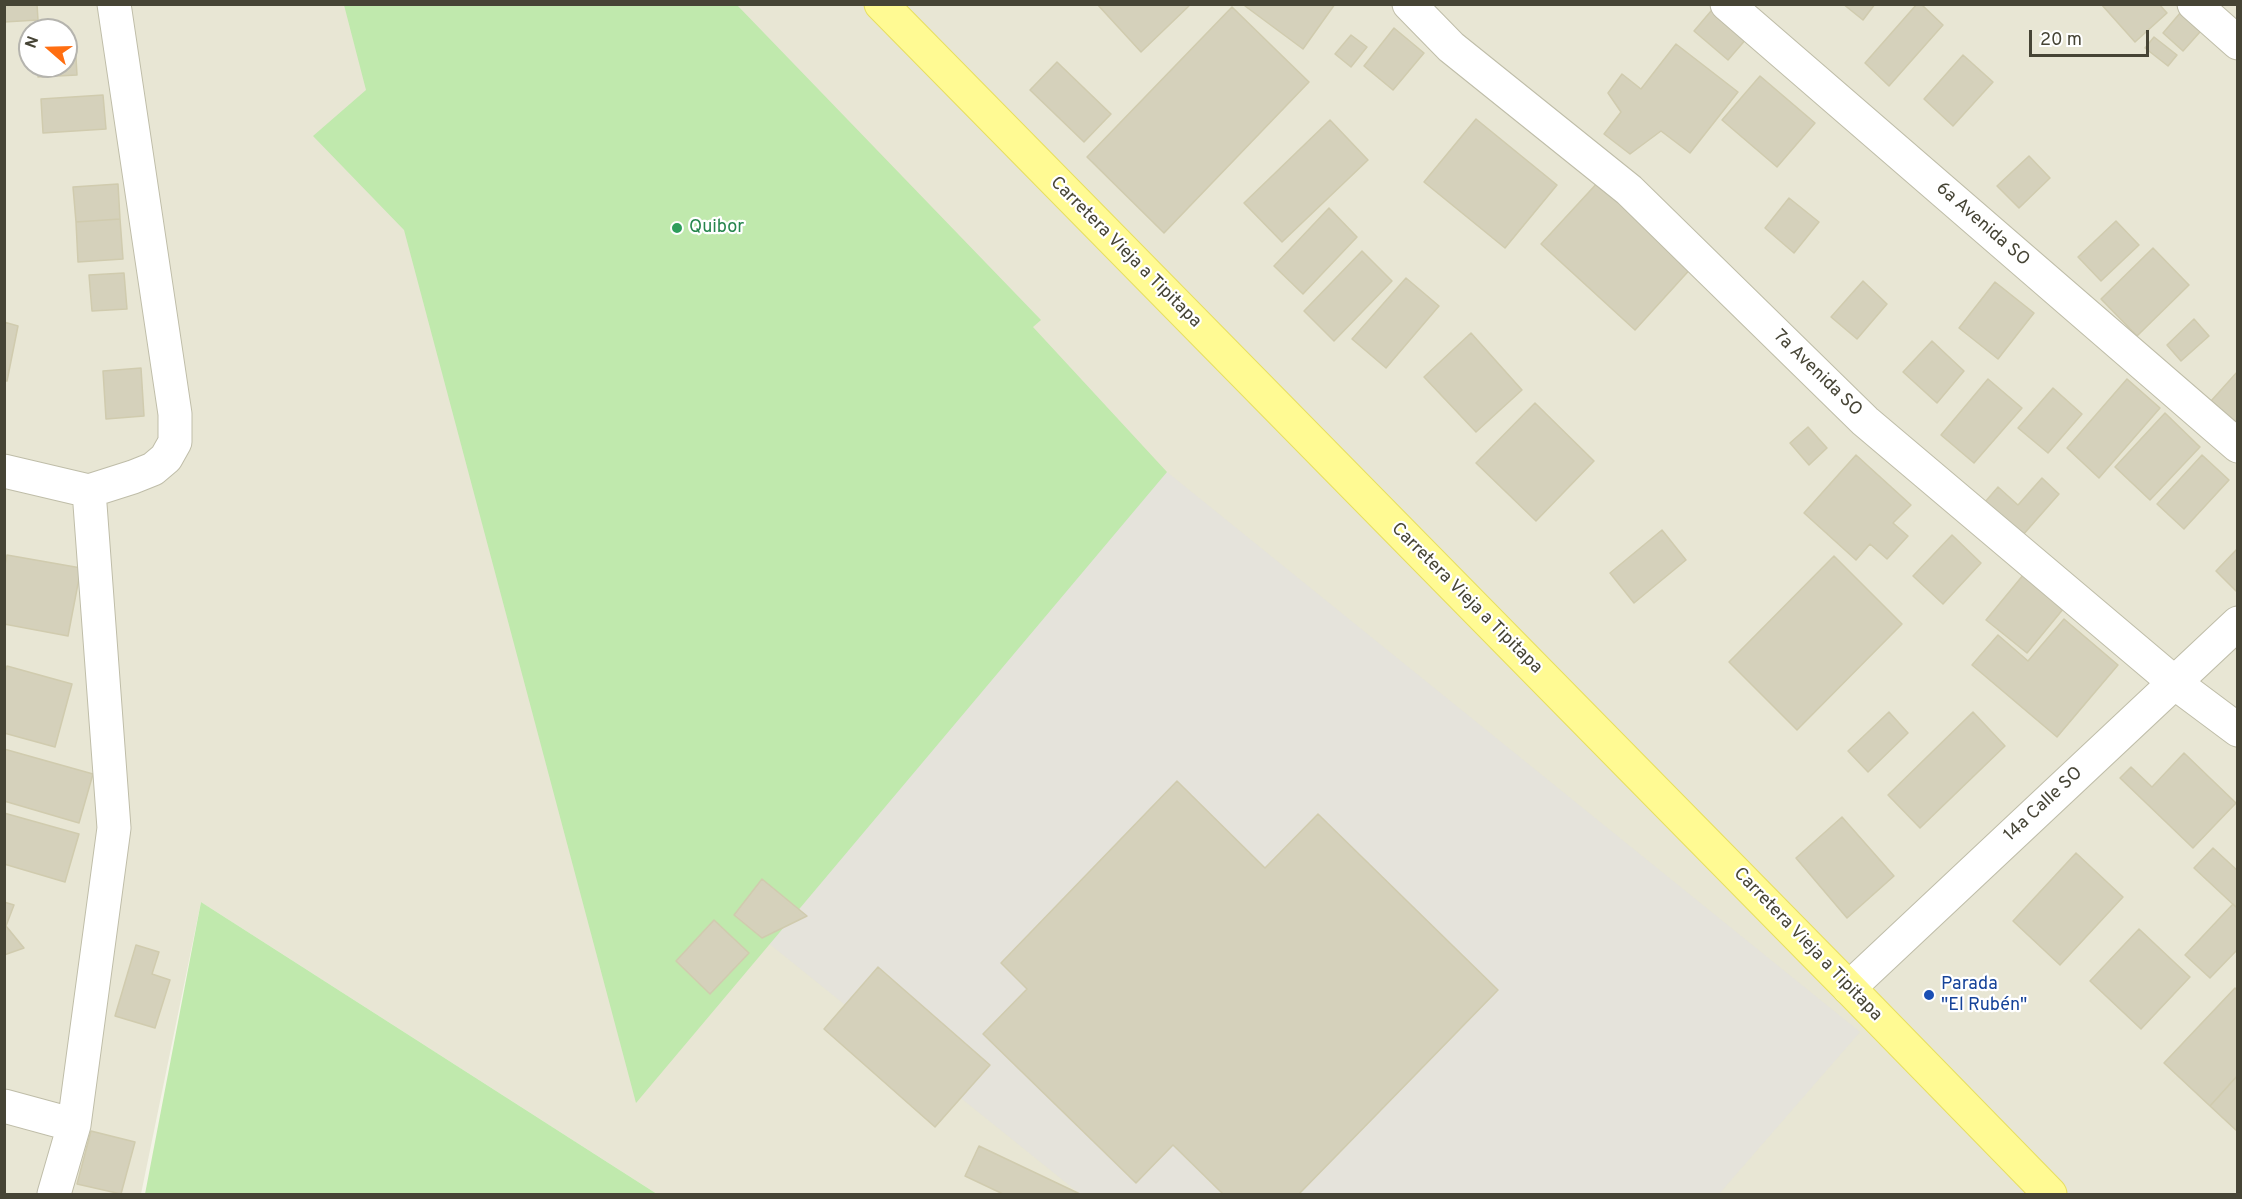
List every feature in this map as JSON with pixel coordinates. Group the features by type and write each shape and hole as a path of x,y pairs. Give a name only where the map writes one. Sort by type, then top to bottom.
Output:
{"main road":[{"name":"Carretera Vieja a Tipitapa","path":"881,4 2050,1194"}],"street":[{"path":"4,471 89,491 153,469 166,458 175,442 173,403 114,4"},
{"name":"7a Avenida SO","path":"1408,4 1451,47 1629,190 1866,421 2175,683 2238,730"},
{"name":"6a Avenida SO","path":"1727,4 2238,446"},
{"path":"2194,4 2238,43"},
{"path":"54,1194 74,1125 114,828 89,491"},
{"name":"14a Calle SO","path":"1849,988 2238,623"},
{"path":"4,1106 74,1125"}],"shaded area":[{"path":"5,5 2237,5 2237,1194 657,1194 201,902 141,1194 5,1194"},
{"path":"1167,472 1860,1032 1719,1194 1080,1194 762,938"}],"green space":[{"name":"Quibor","path":"344,5 737,5 1041,320 1033,327 1167,472 636,1103 404,230 313,136 366,90"},
{"path":"201,902 657,1194 145,1194"}],"building":[{"path":"4,4 37,4 38,18 18,18 18,21 4,22"},
{"path":"1097,4 1191,4 1141,52"},
{"path":"1246,4 1335,4 1303,49 1245,6"},
{"path":"1717,4 1754,30 1728,60 1694,31"},
{"path":"1843,4 1875,4 1863,20"},
{"path":"1917,4 1921,4 1943,25 1889,86 1865,63"},
{"path":"2101,4 2159,4 2167,13 2135,42"},
{"path":"2187,5 2208,23 2183,51 2163,33"},
{"path":"1232,7 1309,82 1164,233 1087,157"},
{"path":"1394,28 1424,53 1393,90 1364,66"},
{"path":"1351,35 1367,47 1351,67 1335,54"},
{"path":"2154,37 2177,55 2168,66 2145,48"},
{"path":"1676,44 1738,92 1690,153 1661,131 1630,154 1604,134 1621,112 1608,93 1622,74 1641,89"},
{"path":"1963,55 1993,82 1953,126 1924,99"},
{"path":"1057,62 1111,114 1084,142 1030,90"},
{"path":"1760,76 1815,123 1777,167 1722,120"},
{"path":"103,95 106,129 43,133 41,99"},
{"path":"1476,119 1557,185 1505,248 1424,182"},
{"path":"1330,120 1368,160 1282,242 1244,203"},
{"path":"2029,156 2050,178 2019,208 1997,186"},
{"path":"1600,180 1694,265 1635,330 1541,244"},
{"path":"118,184 120,219 76,222 73,187"},
{"path":"1789,198 1819,222 1794,253 1765,228"},
{"path":"1329,208 1357,237 1303,294 1274,266"},
{"path":"120,219 123,259 78,262 76,222"},
{"path":"2116,221 2139,245 2101,281 2078,257"},
{"path":"2153,248 2189,285 2137,336 2101,299"},
{"path":"1362,251 1392,281 1334,341 1304,311"},
{"path":"124,273 127,309 92,311 89,275"},
{"path":"1406,278 1439,306 1386,368 1352,339"},
{"path":"1863,281 1887,304 1857,339 1831,317"},
{"path":"1995,282 2034,313 1998,359 1959,328"},
{"path":"2194,319 2209,336 2181,361 2167,345"},
{"path":"4,322 18,326 7,381 4,381"},
{"path":"1471,333 1522,390 1476,432 1424,377"},
{"path":"1932,341 1964,371 1937,403 1903,372"},
{"path":"141,368 144,416 106,419 103,371"},
{"path":"2238,371 2238,425 2211,401"},
{"path":"1988,379 2022,408 1974,463 1941,435"},
{"path":"2127,379 2160,408 2099,478 2067,448"},
{"path":"2053,388 2082,414 2048,453 2018,428"},
{"path":"1535,403 1594,461 1536,521 1476,463"},
{"path":"2165,413 2200,447 2150,500 2115,467"},
{"path":"1808,427 1827,448 1809,465 1790,443"},
{"path":"1856,455 1911,505 1893,523 1908,536 1887,559 1870,544 1856,560 1804,513"},
{"path":"2202,455 2229,480 2184,529 2157,504"},
{"path":"2042,478 2059,494 2022,536 1985,502 1998,487 2018,505"},
{"path":"1662,530 1686,560 1634,603 1610,573"},
{"path":"1952,535 1981,563 1943,604 1913,576"},
{"path":"2238,548 2238,589 2236,591 2216,571"},
{"path":"7,555 81,568 68,636 4,624 4,570"},
{"path":"1834,556 1902,624 1797,730 1729,662"},
{"path":"2024,574 2064,608 2027,653 1986,620"},
{"path":"2064,619 2118,665 2057,737 1972,665 1998,635 2028,661"},
{"path":"7,666 72,684 55,747 4,733 4,675"},
{"path":"1889,712 1908,733 1868,772 1848,751"},
{"path":"1973,712 2005,746 1920,828 1888,795"},
{"path":"4,749 93,774 79,823 4,801"},
{"path":"2184,753 2236,803 2193,848 2120,778 2131,767 2152,787"},
{"path":"1177,781 1265,868 1318,814 1498,990 1299,1194 1223,1194 1173,1145 1136,1183 983,1034 1027,989 1001,963"},
{"path":"4,813 79,834 65,882 4,864"},
{"path":"1842,817 1894,876 1847,918 1796,858"},
{"path":"2213,848 2238,871 2238,909 2194,868"},
{"path":"2076,853 2123,897 2060,965 2013,921"},
{"path":"762,879 807,916 762,938 734,915"},
{"path":"4,902 14,905 6,926 24,948 4,955"},
{"path":"2233,904 2238,909 2238,949 2210,978 2185,955"},
{"path":"714,920 749,953 710,994 676,961"},
{"path":"2139,929 2190,977 2141,1029 2090,981"},
{"path":"136,945 159,952 152,974 170,980 155,1028 115,1016"},
{"path":"878,967 990,1065 935,1127 824,1029"},
{"path":"2235,988 2238,991 2238,1075 2210,1106 2164,1063"},
{"path":"2238,1075 2238,1132 2210,1106"},
{"path":"91,1131 135,1142 121,1194 77,1184"},
{"path":"979,1146 1080,1194 1003,1194 965,1176"}],"place":[{"name":"Quibor","path":"677,228"},
{"name":"Parada \"El Rubén\"","path":"1929,995"}]}
